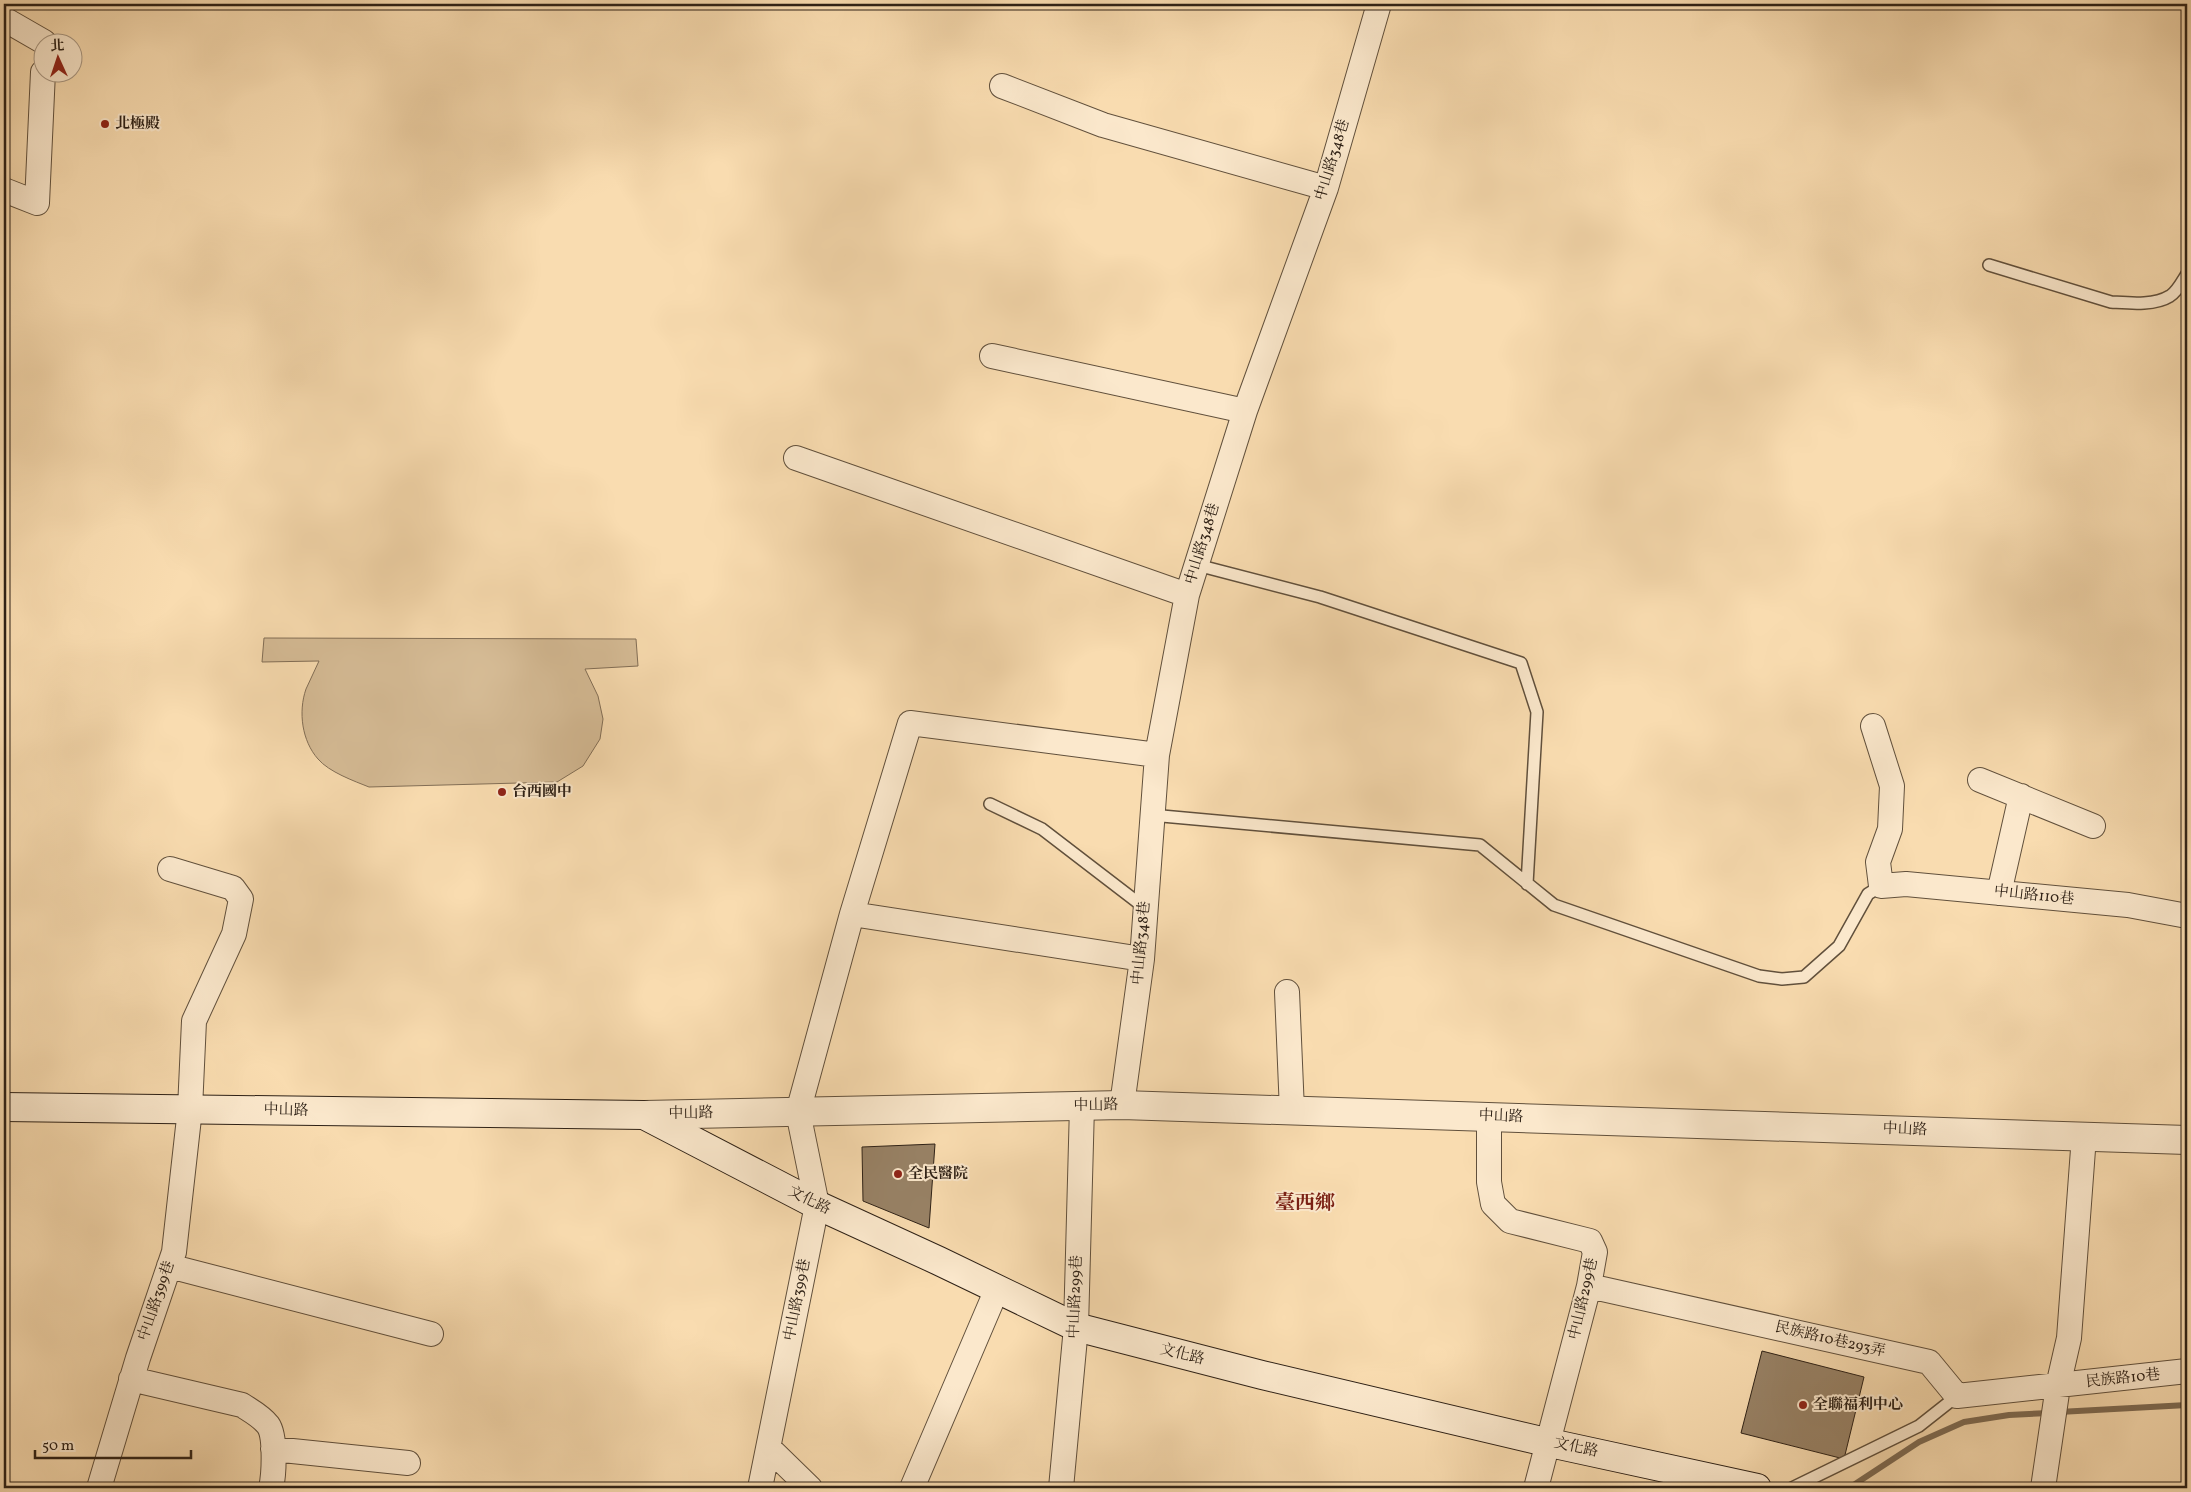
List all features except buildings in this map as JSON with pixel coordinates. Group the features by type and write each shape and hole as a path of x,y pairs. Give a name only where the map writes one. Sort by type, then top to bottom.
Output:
{"main road":[{"name":"中山路","path":"4,1108 644,1115 1122,1105 2187,1140"},
{"name":"文化路","path":"644,1115 816,1205 1076,1327 1262,1375 1550,1443 1757,1488"}],"street":[{"name":"中山路348巷","path":"1122,1105 1142,958 1157,755 1187,596 1245,411 1326,188 1379,4"},
{"path":"4,19 32,35"},
{"path":"4,190 37,203 43,82"},
{"path":"1002,86 1103,125 1326,188"},
{"path":"992,356 1245,411"},
{"path":"796,458 1187,596"},
{"path":"798,1112 852,914 910,723 1157,755"},
{"path":"1873,726 1892,786 1890,829 1878,862 1881,886"},
{"path":"1980,780 2093,826"},
{"path":"1999,893 2021,796"},
{"name":"中山路399巷","path":"99,1488 131,1379 174,1252 190,1109 194,1021 234,934 241,898 233,888 170,869"},
{"name":"中山路110巷","path":"1881,886 1906,884 1999,893 2128,906 2187,916"},
{"path":"852,914 1142,958"},
{"path":"1287,992 1292,1111"},
{"name":"中山路299巷","path":"1061,1488 1076,1327 1082,1106"},
{"name":"中山路399巷","path":"760,1488 770,1449 816,1205 798,1112"},
{"name":"中山路299巷","path":"1489,1116 1489,1182 1494,1204 1510,1221 1590,1241 1595,1252 1550,1443 1536,1488"},
{"path":"2042,1488 2058,1386 2069,1338 2084,1136"},
{"path":"169,1266 431,1334"},
{"name":"民族路10巷293弄","path":"1588,1286 1929,1362 1957,1396"},
{"path":"912,1488 997,1289"},
{"name":"民族路10巷","path":"2058,1386 2187,1371"},
{"path":"131,1379 242,1406 258,1414 269,1426 273,1449 271,1488"},
{"path":"1957,1396 2058,1386"},
{"path":"273,1449 408,1463"},
{"path":"770,1449 810,1488"}],"lane":[{"path":"1989,265 2110,302 2131,303 2154,301 2170,296 2187,274"},
{"path":"1197,565 1320,597 1520,663 1538,712 1527,884"},
{"path":"990,804 1042,829 1145,908"},
{"path":"1152,814 1480,845 1554,906 1759,976 1782,979 1804,977 1840,946 1868,894 1881,886"},
{"path":"1792,1488 1919,1426 1957,1396"}],"shaded area":[{"path":"264,638 636,639 638,666 585,669 598,696 603,719 600,739 583,766 557,782 369,787 328,768 318,759 308,744 303,726 302,707 306,689 319,661 262,662"}],"waterway":[{"path":"2059,1412 2187,1405"},
{"path":"1849,1488 1919,1442 1964,1422 2009,1415 2049,1413"}],"place":[{"name":"北極殿","path":"105,124"},
{"name":"台西國中","path":"502,792"},
{"name":"全民醫院","path":"898,1174"},
{"name":"全聯福利中心","path":"1803,1405"}],"district":[{"name":"臺西鄉","path":"1305,1204"}]}
